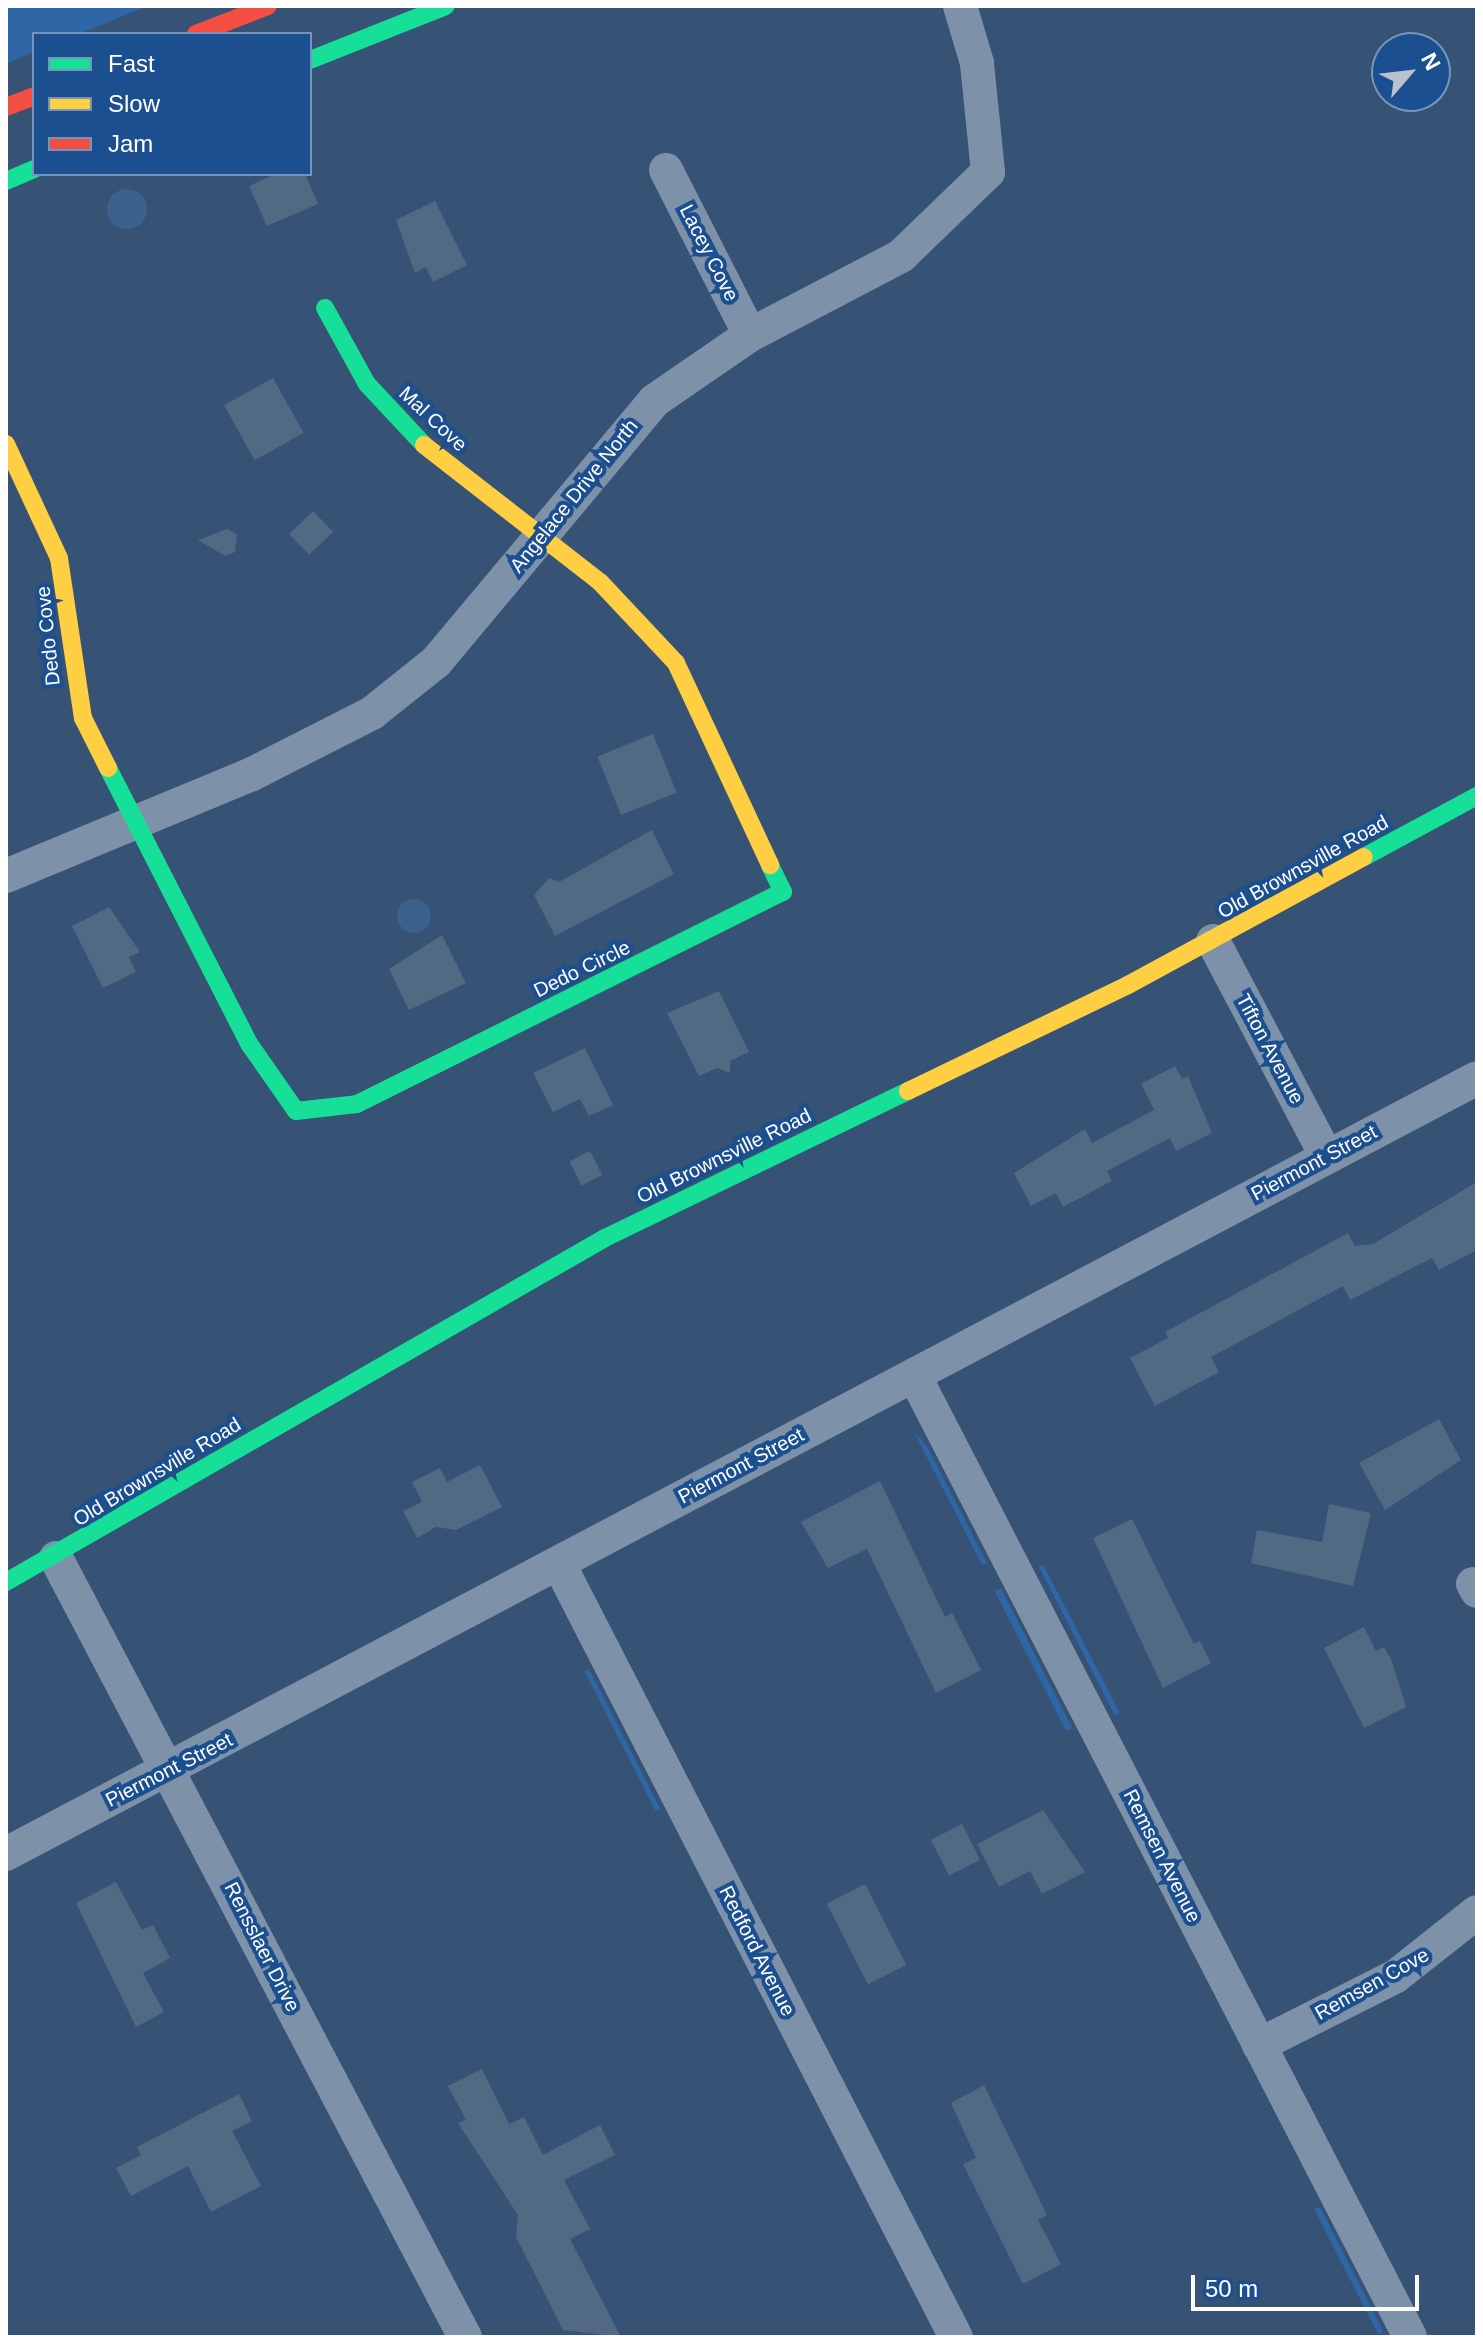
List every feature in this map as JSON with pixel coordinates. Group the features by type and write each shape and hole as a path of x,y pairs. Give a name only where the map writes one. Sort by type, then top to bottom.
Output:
{"street":[{"path":"201,32 268,6"},
{"path":"312,59 446,6"},
{"name":"Angelace Drive North","path":"6,876 252,774 372,713 436,662 635,419 750,335 901,256 988,172 977,63 960,6"},
{"path":"6,107 32,97"},
{"path":"6,181 32,170"},
{"name":"Lacey Cove","path":"666,170 750,335"},
{"name":"Mal Cove","path":"325,308 388,411 540,538"},
{"name":"Dedo Cove","path":"6,444 59,558 79,707 136,822"},
{"name":"Dedo Circle","path":"136,822 250,1045 296,1111 357,1104 783,892 676,663 600,582 540,538"},
{"name":"Old Brownsville Road","path":"6,1582 56,1558 605,1238 1213,941 1477,796"},
{"name":"Tifton Avenue","path":"1213,941 1327,1157"},
{"name":"Piermont Street","path":"6,1854 1477,1078"},
{"name":"Remsen Avenue","path":"914,1375 1410,2337"},
{"name":"Rensslaer Drive","path":"56,1558 465,2337"},
{"name":"Redford Avenue","path":"559,1564 956,2337"},
{"name":"Remsen Cove","path":"1259,2045 1396,1976 1477,1912"}],"shaded area":[{"path":"6,6 148,6 84,32 32,32 32,53 6,64"},
{"path":"127,189 141,195 147,209 141,223 127,229 113,223 107,209 113,195"},
{"path":"414,899 426,904 431,916 426,928 414,933 402,928 397,916 402,904"},
{"path":"914,1432 927,1446 987,1563 982,1565"},
{"path":"1043,1564 1120,1713 1115,1716 1039,1567"},
{"path":"1001,1588 1072,1728 1066,1731 995,1591"},
{"path":"589,1669 660,1809 656,1811 585,1671"},
{"path":"1320,2207 1384,2332 1378,2334 1315,2210"}],"building":[{"path":"271,176 306,176 318,204 267,226 249,186"},
{"path":"435,201 467,265 433,282 426,267 415,273 396,220"},
{"path":"273,378 304,433 255,460 224,405"},
{"path":"313,511 333,532 309,555 289,534"},
{"path":"227,529 237,534 235,552 225,556 198,540"},
{"path":"653,734 677,792 621,815 597,756"},
{"path":"652,830 674,874 555,936 534,895 549,878 559,882"},
{"path":"109,907 140,952 129,957 136,972 103,988 72,926"},
{"path":"442,935 466,983 409,1010 389,969"},
{"path":"719,991 749,1052 730,1061 730,1073 717,1068 699,1076 667,1013"},
{"path":"585,1048 613,1105 589,1116 580,1099 553,1112 533,1073"},
{"path":"1175,1066 1182,1079 1188,1076 1212,1133 1176,1151 1170,1138 1107,1171 1112,1181 1063,1207 1056,1193 1031,1206 1014,1173 1085,1129 1092,1143 1154,1110 1141,1084"},
{"path":"590,1151 602,1175 582,1185 570,1161"},
{"path":"1477,1182 1477,1250 1439,1270 1432,1258 1350,1300 1343,1286 1211,1357 1219,1372 1155,1406 1130,1358 1168,1338 1165,1332 1348,1233 1355,1246 1373,1244"},
{"path":"1439,1419 1461,1460 1385,1510 1359,1463"},
{"path":"480,1465 502,1507 456,1530 436,1527 417,1538 403,1511 422,1502 412,1482 440,1468 447,1482"},
{"path":"880,1481 945,1617 952,1613 981,1670 936,1693 867,1549 828,1568 801,1522"},
{"path":"1329,1504 1371,1513 1353,1586 1251,1563 1257,1530 1322,1542"},
{"path":"1132,1519 1194,1644 1200,1641 1211,1663 1163,1688 1093,1538"},
{"path":"1364,1627 1376,1651 1384,1647 1392,1661 1406,1707 1364,1728 1324,1648"},
{"path":"1043,1810 1085,1872 1042,1894 1030,1871 999,1887 977,1844"},
{"path":"962,1824 980,1860 949,1876 931,1840"},
{"path":"116,1882 142,1930 153,1925 170,1958 143,1973 164,2012 136,2027 76,1903"},
{"path":"865,1884 906,1965 868,1985 827,1904"},
{"path":"482,2069 509,2124 524,2117 543,2155 600,2125 615,2155 564,2180 590,2229 570,2239 621,2337 563,2330 516,2237 518,2215 458,2123 466,2120 448,2086"},
{"path":"984,2085 1047,2215 1038,2220 1061,2264 1023,2284 963,2164 976,2158 951,2103"},
{"path":"239,2094 252,2121 232,2131 261,2186 211,2212 188,2166 131,2196 116,2168 141,2155 137,2147"}],"traffic: fast":[{"path":"312,59 446,6"},
{"path":"6,181 32,170"},
{"path":"325,308 367,384 424,445"},
{"path":"108,768 250,1045 296,1111 357,1104 783,892 770,865"},
{"path":"1364,857 1477,796"},
{"path":"6,1582 605,1238 908,1091"}],"traffic: slow":[{"path":"6,444 59,558 83,718 108,768"},
{"path":"424,445 600,582 676,663 770,865"},
{"path":"908,1091 1128,985 1364,857"}],"traffic: jam":[{"path":"201,32 268,6"},
{"path":"6,107 32,97"}]}
